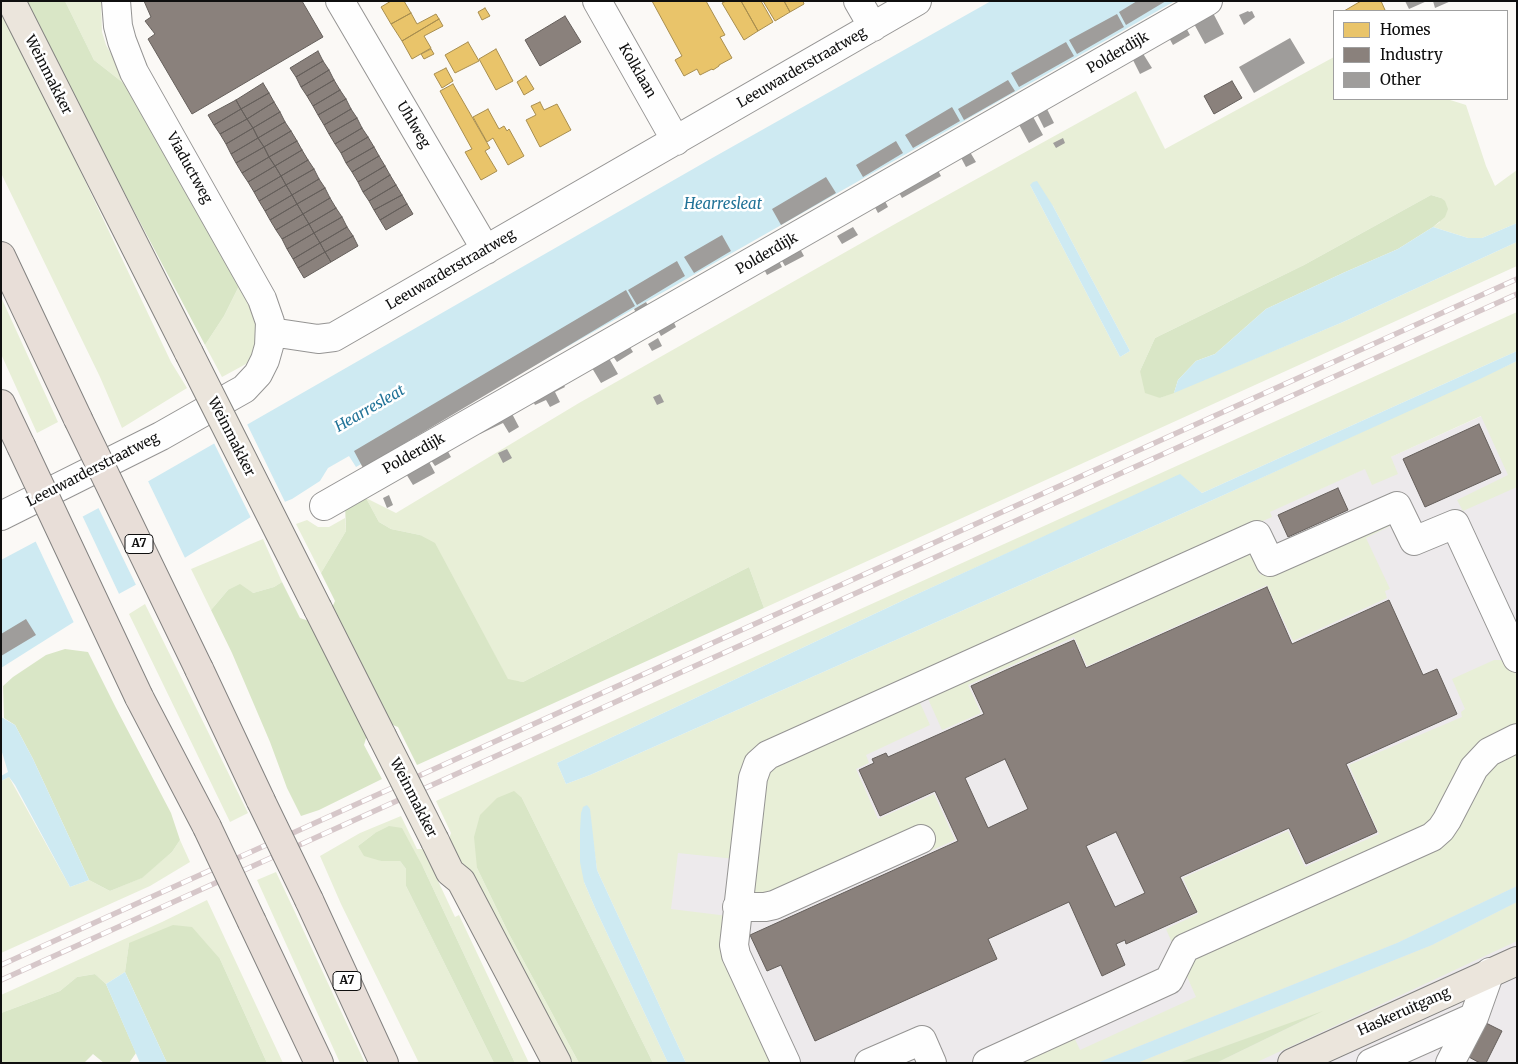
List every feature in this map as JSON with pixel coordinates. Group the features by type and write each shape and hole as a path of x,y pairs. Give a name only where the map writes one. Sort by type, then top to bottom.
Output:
{"highway":[{"name":"A7","path":"1,256 309,900 384,1063"},
{"path":"1,404 139,697 207,827 319,1063"}],"main road":[{"name":"Weinmakker","path":"11,1 435,841 450,872 451,886 536,1063"},
{"name":"Weinmakker","path":"450,872 461,881 557,1063"},
{"name":"Haskeruitgang","path":"1292,1063 1517,960"}],"street":[{"name":"Viaductweg","path":"116,1 118,26 134,72 262,299 270,322 271,332"},
{"name":"Uhlweg","path":"340,1 486,250"},
{"name":"Kolklaan","path":"597,1 676,141"},
{"path":"858,1 872,27"},
{"name":"Leeuwarderstraatweg","path":"1,516 161,436 244,388 262,368 268,352 271,332 318,339 329,338 486,250 917,1"},
{"name":"Polderdijk","path":"324,506 1208,1"},
{"path":"786,1063 736,955 734,936 753,778 758,764 768,754 1257,535 1270,562 1397,506 1414,541 1455,524 1517,658"},
{"path":"987,1063 1169,980 1185,948 1432,837 1447,820 1474,768 1489,752 1517,738"},
{"path":"737,907 759,908 774,905 921,839"},
{"path":"1450,1063 1474,1016 1490,972"},
{"path":"1371,1063 1474,1016"},
{"path":"869,1063 922,1040 932,1063"}],"shaded area":[{"path":"1517,400 1517,1063 705,1063 610,809"}],"green space":[{"path":"23,1 65,1 94,60 131,89 240,284 224,316 205,345"},
{"path":"65,1 101,1 102,32 106,45 131,89 94,60"},
{"path":"1,4 171,362 187,388 122,428 100,377 1,173"},
{"path":"1333,58 1333,100 1450,100 1466,105 1486,166 1495,186 1517,170 1517,223 1482,238 1468,238 1433,227 1440,222 1441,198 1431,195 1304,265 1155,338 1140,371 1160,398 1343,322 1517,242 1517,266 764,608 749,567 523,682 508,680 486,639 420,535 391,529 379,522 366,498 396,513 579,403 895,224 1136,91 1165,149","holes":["1030,185 1053,206 1130,351 1120,357"]},
{"path":"1431,195 1445,201 1448,209 1445,217 1433,227 1398,249 1266,309 1215,354 1196,361 1178,380 1174,393 1160,398 1145,393 1140,371 1155,338 1304,265"},
{"path":"240,284 256,316 257,339 254,353 246,364 222,377 205,345 224,316"},
{"path":"1,297 58,422 37,433 1,354"},
{"path":"1517,312 1517,351 1202,493 1180,475 904,600 557,763 566,784 590,775 1206,503 1517,361 1517,487 1463,511 1457,500 1508,475 1481,416 1391,457 1398,474 1372,485 1365,469 1270,512 1272,517 1048,615 773,743 735,859 678,853 671,909 728,916 776,1063 686,1063 597,870 593,841 584,882 668,1063 653,1063 522,798 477,868 509,934 579,1063 564,1063 448,842 451,833 436,801"},
{"path":"354,497 366,498 379,522 391,529 420,535 435,543 508,679 523,682 749,567 764,608 417,765 398,727 388,723 331,610 335,601 321,573 346,531 345,504"},
{"path":"345,518 346,531 321,573 296,524 307,520 318,527 329,527"},
{"path":"1378,521 1390,526 1366,538 1390,589 1385,591 1387,598 1293,641 1267,585 1087,666 1074,637 968,685 981,713 942,730 925,692 1240,550 1251,556 1260,575"},
{"path":"263,539 282,582 274,587 253,593 228,590 211,610 191,569"},
{"path":"282,582 300,618 309,621 367,735 364,745 382,779 319,810 301,816 287,788 270,742 232,653 211,610 228,590 240,584 253,593 274,587"},
{"path":"145,604 248,813 230,822 129,614"},
{"path":"65,649 88,652 171,813 180,840 172,852 142,878 110,891 89,880 33,759 15,725 4,718 3,686 46,655"},
{"path":"1494,660 1506,662 1513,668 1517,677 1517,730 1434,824 1173,945 1166,929 1198,914 1183,878 1288,831 1305,867 1379,834 1349,765 1462,717 1461,712 1465,709 1452,679"},
{"path":"917,696 930,725 866,755 869,763 856,769 878,819 934,794 955,840 930,851 921,833 785,895 753,896 763,771"},
{"path":"1517,748 1517,886 1397,943 1097,1063 1011,1063 1073,1035 1080,1050 1196,997 1186,974 1195,953 1430,847 1480,774"},
{"path":"9,777 70,887 89,880 110,891 141,878 172,852 180,840 190,862 150,886 1,953 1,781"},
{"path":"514,791 522,798 653,1063 579,1063 509,934 477,868 474,837 480,815 497,798"},
{"path":"401,816 417,849 423,849 455,917 459,915 529,1063 515,1063 423,867 375,833 358,846 381,861 400,861 406,869 406,886 494,1063 419,1063 341,904 320,856 360,833"},
{"path":"389,826 402,828 423,867 515,1063 494,1063 406,886 406,869 400,861 381,861 364,856 358,846 375,833"},
{"path":"276,872 365,1063 340,1063 257,880"},
{"path":"207,900 283,1063 267,1063 220,959 129,943 125,972 106,984 95,974 77,977 60,991 1,1013 1,995"},
{"path":"1517,902 1517,941 1255,1063 1216,1063 1317,1014 1178,1063 1137,1063 1432,945"},
{"path":"173,925 192,927 220,959 267,1063 167,1063 125,972 129,943"},
{"path":"95,974 106,984 136,1053 129,1063 104,1063 93,1054 84,1063 1,1063 1,1013 60,991 77,977"},
{"path":"1323,1011 1216,1063 1178,1063"}],"water":[{"name":"Hearresleat","path":"991,1 1175,1 356,467 349,456 328,468 320,481 292,499 259,512 178,562 115,596 1,668 1,560 140,486 714,157"},
{"path":"1037,181 1053,206 1130,351 1120,357 1030,185"},
{"path":"1517,223 1517,242 1343,322 1174,393 1178,380 1196,361 1215,354 1266,309 1398,249 1433,227 1468,238 1482,238"},
{"path":"1517,351 1517,361 1480,379 1206,503 566,784 557,763 904,600 1180,474 1202,493"},
{"path":"1,717 15,725 33,759 89,880 70,887 15,785 9,777 1,781 1,776 8,772 1,749"},
{"path":"587,805 590,809 597,870 686,1063 668,1063 584,882 580,862 580,830 581,813 583,807"},
{"path":"1517,886 1517,902 1432,945 1137,1063 1097,1063 1397,943"},
{"path":"125,972 167,1063 140,1063 106,984"}],"pier":[{"path":"246,422 286,504 252,520 213,441"},
{"path":"147,479 186,560 137,587 97,505"},
{"path":"81,513 120,596 75,625 34,538"}],"building: Homes":[{"path":"391,1 404,1 411,13 391,24 381,7"},
{"path":"652,1 706,1 725,35 720,37 732,58 713,70 700,75 697,69 684,76 675,60 682,56"},
{"path":"726,1 741,1 758,31 744,40 722,3"},
{"path":"741,1 761,1 773,22 758,31"},
{"path":"763,1 784,1 790,12 775,21"},
{"path":"784,1 803,1 804,4 790,12"},
{"path":"1361,1 1381,1 1385,10 1346,10"},
{"path":"485,8 490,16 482,20 478,12"},
{"path":"411,13 417,24 436,14 439,19 402,41 391,24"},
{"path":"439,19 443,26 424,36 431,48 412,59 402,41"},
{"path":"468,42 479,61 455,73 445,55"},
{"path":"431,49 434,54 424,59 421,54"},
{"path":"496,49 513,81 496,90 479,59"},
{"path":"446,68 453,81 442,88 434,74"},
{"path":"526,76 534,89 524,95 517,82"},
{"path":"453,84 490,148 485,151 497,171 481,180 465,152 472,149 440,91"},
{"path":"540,102 544,110 557,104 571,130 540,147 526,120 536,115 531,106"},
{"path":"488,109 499,129 504,126 507,131 509,129 524,156 508,165 493,138 487,142 473,117"}],"building: Industry":[{"path":"144,1 302,1 323,37 192,114 148,39 155,34 145,21 151,17"},
{"path":"565,16 581,42 540,66 525,40"},
{"path":"318,51 323,61 296,77 290,68"},
{"path":"323,61 329,70 301,87 296,77"},
{"path":"329,70 334,80 307,96 301,87"},
{"path":"334,80 340,90 313,106 307,96"},
{"path":"1232,81 1242,98 1214,114 1204,96"},
{"path":"263,83 269,93 241,109 236,100"},
{"path":"340,90 346,99 318,115 313,106"},
{"path":"269,93 274,102 247,119 241,109"},
{"path":"346,99 351,109 324,125 318,115"},
{"path":"236,100 241,109 214,125 208,115"},
{"path":"274,102 280,112 253,128 247,119"},
{"path":"241,109 247,119 220,134 214,125"},
{"path":"351,109 357,118 329,134 324,125"},
{"path":"280,112 285,122 258,138 253,128"},
{"path":"357,118 362,128 335,144 329,134"},
{"path":"247,119 253,128 226,144 220,134"},
{"path":"285,122 291,131 264,147 258,138"},
{"path":"253,128 258,138 231,154 226,144"},
{"path":"362,128 368,137 341,153 335,144"},
{"path":"291,131 297,141 269,157 264,147"},
{"path":"368,137 374,147 346,163 341,153"},
{"path":"258,138 264,147 236,163 231,154"},
{"path":"297,141 302,150 275,166 269,157"},
{"path":"264,147 269,157 242,173 236,163"},
{"path":"374,147 379,156 352,172 346,163"},
{"path":"302,150 308,160 281,176 275,166"},
{"path":"379,156 385,166 358,182 352,172"},
{"path":"269,157 275,166 248,182 242,173"},
{"path":"308,160 314,169 286,185 281,176"},
{"path":"275,166 281,176 254,192 248,182"},
{"path":"385,166 390,175 363,192 358,182"},
{"path":"314,169 319,179 292,195 286,185"},
{"path":"390,175 396,185 369,201 363,192"},
{"path":"281,176 286,185 259,201 254,192"},
{"path":"319,179 325,188 297,204 292,195"},
{"path":"286,185 292,195 265,211 259,201"},
{"path":"396,185 402,195 374,210 369,201"},
{"path":"325,188 330,198 303,214 297,204"},
{"path":"292,195 297,204 270,220 265,211"},
{"path":"402,195 407,204 380,220 374,210"},
{"path":"330,198 336,208 309,224 303,214"},
{"path":"297,204 303,214 276,230 270,220"},
{"path":"407,204 413,214 386,230 380,220"},
{"path":"336,208 342,217 314,233 309,224"},
{"path":"303,214 309,224 282,239 276,230"},
{"path":"342,217 347,227 320,243 314,233"},
{"path":"309,224 314,233 287,249 282,239"},
{"path":"347,227 353,236 325,252 320,243"},
{"path":"314,233 320,243 293,259 287,249"},
{"path":"353,236 358,246 331,262 325,252"},
{"path":"320,243 325,252 298,268 293,259"},
{"path":"325,252 331,262 304,278 298,268"},
{"path":"1479,424 1501,473 1425,507 1403,459"},
{"path":"1338,488 1348,510 1288,537 1278,515"},
{"path":"1267,587 1292,644 1389,600 1423,675 1437,669 1457,714 1346,764 1377,832 1306,864 1289,828 1180,877 1197,912 1126,944 1125,940 1116,944 1125,965 1102,976 1069,902 988,939 997,959 815,1041 781,965 767,971 750,935 958,841 935,791 880,816 859,770 874,763 872,759 886,753 888,757 984,714 971,686 1006,670 1074,640 1086,668","holes":["1005,759 1028,809 988,828 965,778","1116,832 1145,893 1115,907 1086,846"]},
{"path":"1484,1022 1502,1031 1486,1063 1480,1063 1467,1056"}],"building: Other":[{"path":"1137,1 1166,1 1126,25 1119,12"},
{"path":"1405,1 1427,1 1409,9"},
{"path":"1433,1 1451,1 1435,8"},
{"path":"1212,11 1224,34 1205,44 1193,22"},
{"path":"1252,11 1255,17 1244,25 1239,15"},
{"path":"1117,14 1124,27 1077,54 1069,40"},
{"path":"1185,26 1190,35 1173,45 1168,36"},
{"path":"1290,38 1305,63 1254,93 1239,67"},
{"path":"1066,42 1074,56 1019,87 1011,73"},
{"path":"1142,52 1152,68 1140,74 1132,58"},
{"path":"1008,80 1015,91 964,120 958,109"},
{"path":"952,107 960,121 913,148 905,135"},
{"path":"1046,107 1054,123 1044,128 1036,112"},
{"path":"1031,113 1043,135 1029,143 1017,121"},
{"path":"1063,138 1065,143 1056,148 1053,143"},
{"path":"896,141 903,153 863,177 856,165"},
{"path":"967,147 976,162 966,167 958,152"},
{"path":"935,165 941,176 902,198 896,187"},
{"path":"826,177 836,193 781,225 772,209"},
{"path":"883,197 888,207 878,213 872,202"},
{"path":"853,227 858,235 842,244 837,236"},
{"path":"722,235 731,251 694,273 684,257"},
{"path":"798,245 804,256 785,266 779,256"},
{"path":"777,257 782,267 767,275 762,265"},
{"path":"677,261 685,276 637,305 628,290"},
{"path":"626,290 635,306 363,468 354,451"},
{"path":"646,302 651,311 639,318 634,309"},
{"path":"671,316 676,327 661,336 655,325"},
{"path":"658,338 662,346 652,351 648,344"},
{"path":"627,342 633,352 617,362 610,352"},
{"path":"606,353 618,374 601,383 589,363"},
{"path":"560,379 565,387 555,392 560,402 550,407 546,400 535,405 530,395"},
{"path":"660,394 664,402 657,405 653,397"},
{"path":"509,408 519,427 509,433 503,423 480,434 476,427"},
{"path":"445,446 451,457 435,466 428,456"},
{"path":"507,449 512,458 503,463 498,453"},
{"path":"426,456 435,473 413,485 403,469"},
{"path":"389,495 393,505 387,508 383,498"},
{"path":"26,619 36,635 1,656 1,634"}],"railway":[{"path":"1,965 1517,279"},
{"path":"1,980 1517,294"}]}
